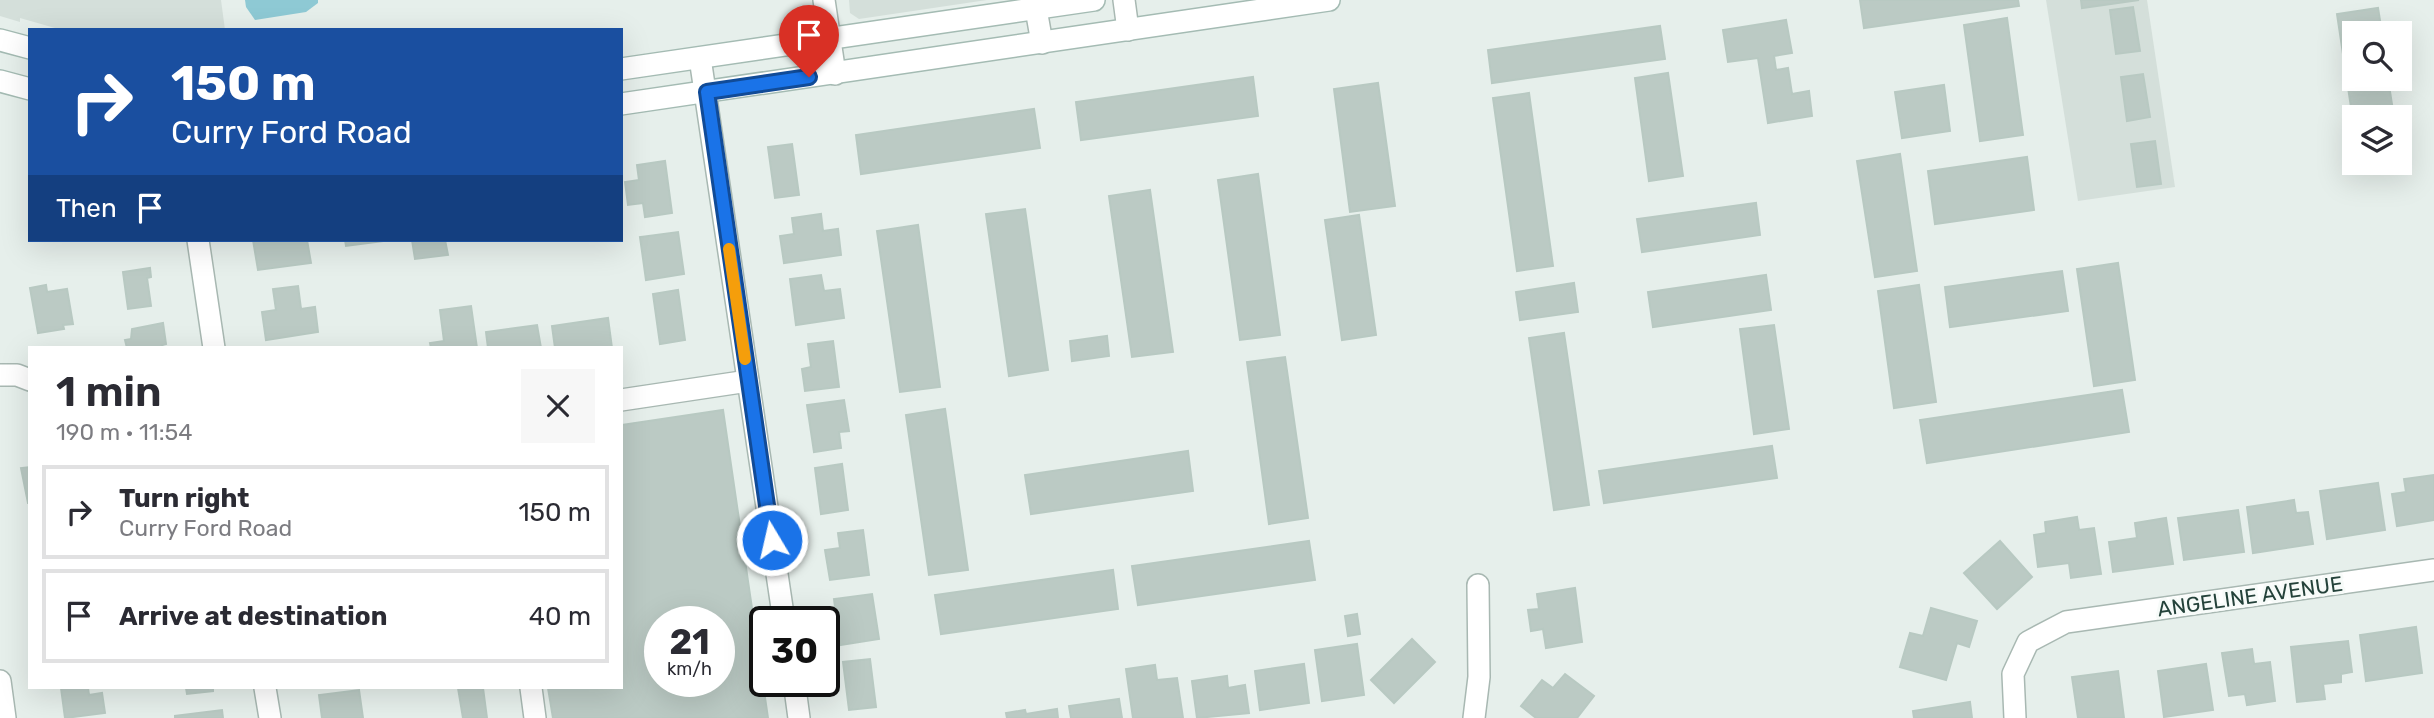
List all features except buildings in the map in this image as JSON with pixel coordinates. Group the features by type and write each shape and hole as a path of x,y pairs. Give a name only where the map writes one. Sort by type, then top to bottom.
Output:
{"street":[{"path":"824,0 835,74"},
{"path":"623,69 1094,0"},
{"path":"1124,0 1128,30"},
{"path":"623,104 1329,0"},
{"path":"1036,9 1042,43"},
{"path":"0,40 28,47"},
{"path":"700,58 783,606"},
{"path":"0,82 28,89"},
{"path":"198,242 214,346"},
{"path":"0,375 17,375 28,379"},
{"path":"623,400 748,381"},
{"name":"ANGELINE AVENUE","path":"2014,718 2013,674 2028,642 2066,622 2434,570"},
{"path":"1474,718 1479,677 1478,585"},
{"path":"0,681 5,718"},
{"path":"265,689 270,718"},
{"path":"531,689 535,718"},
{"path":"796,697 799,718"}],"shaded area":[{"path":"0,0 221,0 225,28 55,28 20,18 20,22 0,16"},
{"path":"849,0 987,0 859,19 850,13"},
{"path":"2046,0 2147,0 2175,187 2078,201"}],"water":[{"path":"245,0 318,0 318,3 306,12 255,20 246,7"}],"slow traffic":[{"path":"729,249 745,359"}],"route":[{"path":"772,540 707,92 809,77"}]}
